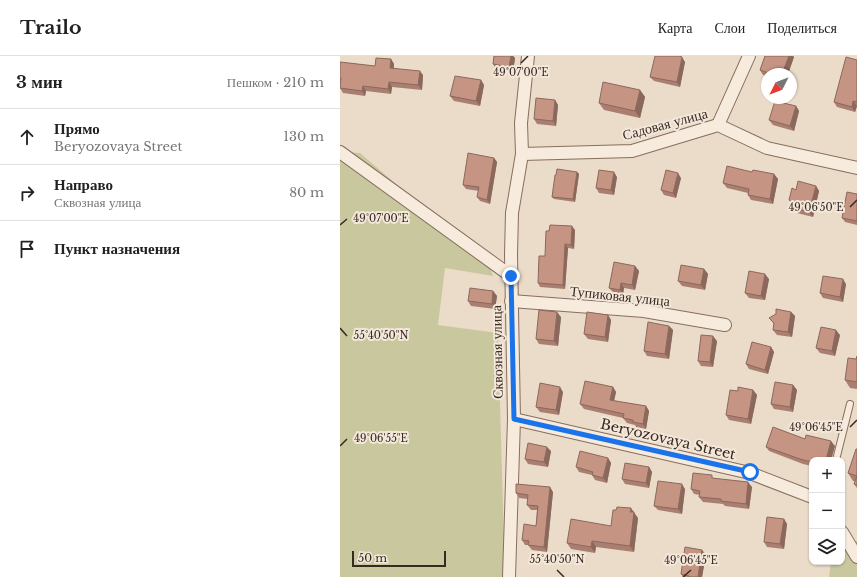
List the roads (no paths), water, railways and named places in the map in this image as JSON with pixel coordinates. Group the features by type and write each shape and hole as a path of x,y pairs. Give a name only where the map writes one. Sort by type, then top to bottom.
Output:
{"street":[{"name":"Сквозная улица","path":"509,577 514,419 511,276 512,213 522,154 520,123 528,56"},
{"path":"718,125 748,56"},
{"name":"Садовая улица","path":"522,154 632,151 718,125 766,148 857,168"},
{"path":"340,152 511,276"},
{"name":"Тупиковая улица","path":"512,301 644,311 725,325"},
{"name":"Beryozovaya Street","path":"514,419 750,472 809,496"},
{"path":"845,537 857,557"}],"lane":[{"path":"837,457 850,404"}]}
